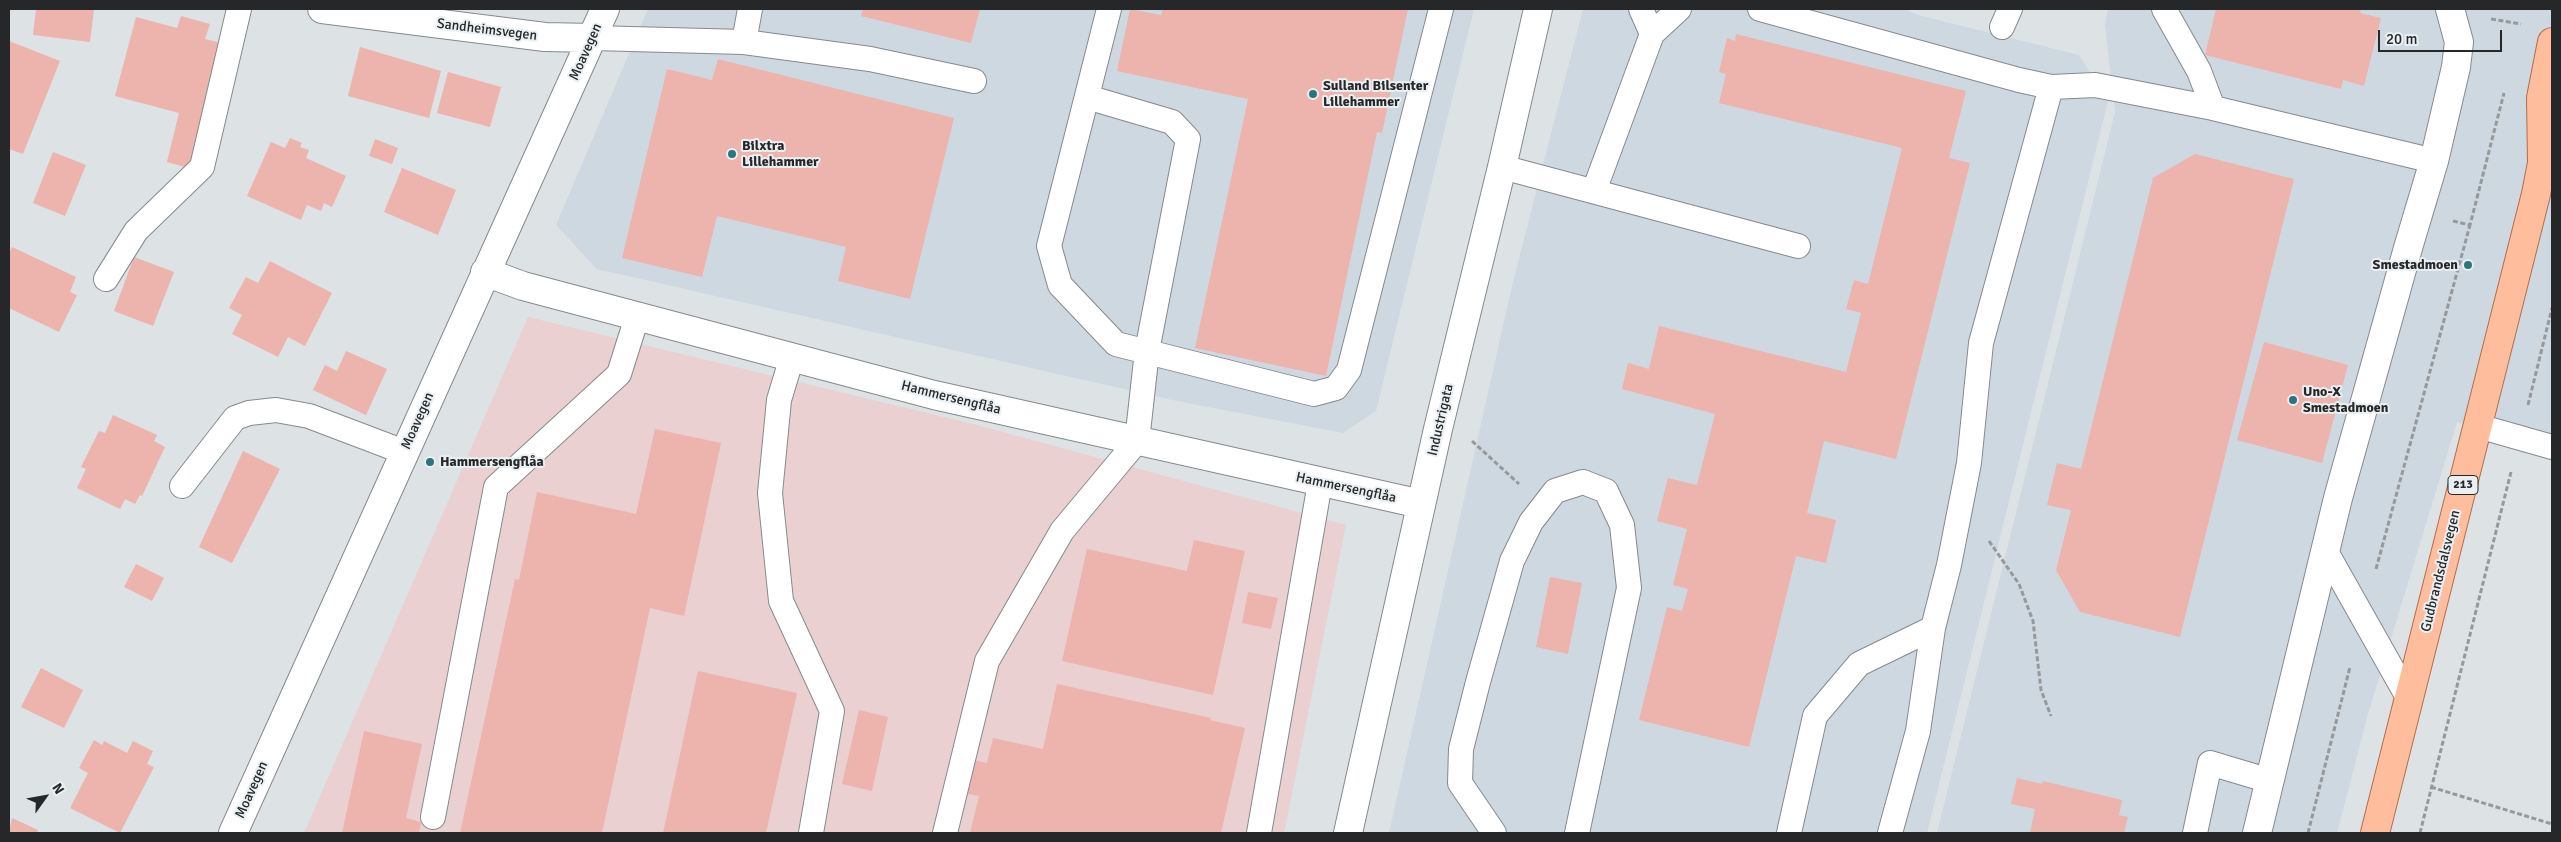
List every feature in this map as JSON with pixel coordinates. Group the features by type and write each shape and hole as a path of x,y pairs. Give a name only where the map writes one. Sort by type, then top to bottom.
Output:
{"main road":[{"name":"Gudbrandsdalsvegen","path":"2375,833 2547,154 2541,98 2552,42"}],"street":[{"name":"Sandheimsvegen","path":"322,9 545,37 593,38"},
{"name":"Moavegen","path":"233,833 605,9"},
{"name":"Industrigata","path":"1348,833 1421,504 1538,9"},
{"path":"2257,833 2325,550 2418,211 2434,161 2456,67 2459,42 2450,9"},
{"name":"Hammersengflåa","path":"485,272 523,286 934,395 1320,483 1421,504"}],"lane":[{"path":"106,279 136,231 202,167 239,9"},
{"path":"744,42 750,9"},
{"path":"1109,9 1050,246 1060,285 1116,344 1314,394 1336,388 1349,370 1441,9"},
{"path":"1641,9 1652,34"},
{"path":"1594,191 1652,34 1679,9"},
{"path":"1760,9 2051,87 2095,85 2214,108 2434,161"},
{"path":"2164,9 2199,70 2214,108"},
{"path":"593,38 744,42 870,58 974,80"},
{"path":"1890,833 1918,730 1933,628 1969,463 1980,343 2051,87"},
{"path":"946,833 987,661 1062,531 1137,441 1147,351 1188,138 1172,122 1087,97"},
{"path":"1502,167 1798,246"},
{"path":"433,817 496,487 618,374 637,317"},
{"path":"792,357 779,400 770,493 781,601 832,711 811,833"},
{"path":"182,486 235,418 249,413 276,410 309,416 404,452"},
{"path":"2478,426 2552,447"},
{"path":"1494,833 1476,823 1460,783 1461,749 1512,560 1531,522 1555,491 1583,482 1606,491 1622,525 1630,588 1577,833"},
{"path":"1259,833 1320,483"},
{"path":"2325,550 2362,619 2409,699"},
{"path":"1789,833 1815,716 1859,664 1933,628"},
{"path":"2195,833 2210,763 2270,781"}],"path":[{"path":"2519,34 2522,24"},
{"path":"2308,833 2362,619 2470,225 2504,90"},
{"path":"2418,211 2470,225"},
{"path":"2420,833 2552,308"},
{"path":"1468,437 1518,482 1538,512"},
{"path":"1959,513 1990,542 2019,584 2033,621 2041,690 2051,716"},
{"path":"2431,787 2552,824"}],"shaded area":[{"path":"648,9 1474,9 1376,411 1343,433 1172,400 597,269 556,225"},
{"path":"1583,9 1905,9 1918,15 2079,55 2108,101 1927,833 1389,833 1512,286"},
{"path":"2108,9 2552,9 2552,456 2457,422 2368,714 2337,833 1937,833 2115,112 2105,25"},
{"path":"528,317 977,425 1346,525 1284,833 304,833"}],"building":[{"path":"36,9 94,9 90,42 33,35"},
{"path":"863,9 980,9 971,43 861,16"},
{"path":"1130,9 1161,15 1163,9 1408,9 1382,133 1377,132 1326,376 1195,348 1248,99 1117,71"},
{"path":"2216,9 2361,9 2360,13 2381,18 2364,86 2343,80 2341,89 2205,55"},
{"path":"181,16 210,24 205,39 225,44 192,169 167,162 179,113 115,96 136,17 177,28"},
{"path":"1736,34 1966,91 1949,158 1970,163 1896,459 1824,441 1807,513 1836,520 1826,563 1796,556 1749,747 1639,720 1667,607 1682,611 1688,589 1673,585 1687,529 1657,521 1668,478 1697,485 1715,414 1622,389 1628,363 1649,369 1659,326 1846,372 1861,313 1846,309 1854,280 1868,284 1902,148 1719,103 1726,74 1719,72 1727,38 1735,41"},
{"path":"9,41 60,61 23,154 9,149"},
{"path":"360,47 441,71 429,118 348,96"},
{"path":"718,59 954,118 910,299 838,281 846,247 717,216 702,277 622,258 667,69 712,80"},
{"path":"448,72 501,87 490,127 437,113"},
{"path":"290,138 302,143 300,147 309,150 306,158 346,176 332,207 324,203 321,211 307,205 301,220 247,196 271,142 285,148"},
{"path":"375,139 398,148 392,164 369,156"},
{"path":"53,152 86,165 65,216 33,203"},
{"path":"2195,154 2294,179 2180,637 2080,612 2056,570 2071,510 2047,505 2057,463 2081,469 2153,178"},
{"path":"402,168 456,190 438,235 384,212"},
{"path":"12,247 76,277 70,292 77,295 59,332 9,308 9,254"},
{"path":"134,257 174,272 153,326 114,311"},
{"path":"270,261 332,293 305,346 288,337 278,357 232,334 242,315 229,308 246,277 258,283"},
{"path":"2264,342 2348,365 2322,463 2237,440"},
{"path":"346,351 387,369 366,415 313,390 325,365 337,371"},
{"path":"113,415 157,435 154,441 165,447 142,496 140,495 135,504 125,499 120,509 77,488 86,469 81,467 99,431 105,433"},
{"path":"655,429 721,443 684,616 650,608 602,833 460,833 515,579 519,580 537,492 636,514"},
{"path":"243,451 280,469 232,563 199,547"},
{"path":"1194,540 1245,551 1213,695 1062,661 1087,549 1187,571"},
{"path":"136,564 164,578 152,601 124,587"},
{"path":"1550,577 1582,583 1568,654 1536,647"},
{"path":"1248,592 1278,598 1271,629 1242,623"},
{"path":"41,668 83,690 64,728 21,707"},
{"path":"698,671 797,693 766,833 663,833"},
{"path":"1057,684 1211,718 1210,720 1245,728 1221,833 970,833 979,796 962,793 969,759 987,763 993,738 1043,749"},
{"path":"859,710 888,717 872,791 842,784"},
{"path":"364,731 422,744 406,818 421,822 419,833 342,833"},
{"path":"94,740 102,745 104,741 127,753 133,741 153,751 147,764 154,767 120,833 70,808 88,773 79,768"},
{"path":"2017,778 2042,784 2043,781 2122,800 2119,815 2128,817 2124,833 2030,833 2035,809 2011,804"},
{"path":"12,818 38,830 37,833 9,833"}],"place":[{"name":"Sulland Bilsenter Lillehammer","path":"1313,94"},
{"name":"Bilxtra Lillehammer","path":"732,154"},
{"name":"Smestadmoen","path":"2468,265"},
{"name":"Uno-X Smestadmoen","path":"2293,400"},
{"name":"Hammersengflåa","path":"430,462"}]}
